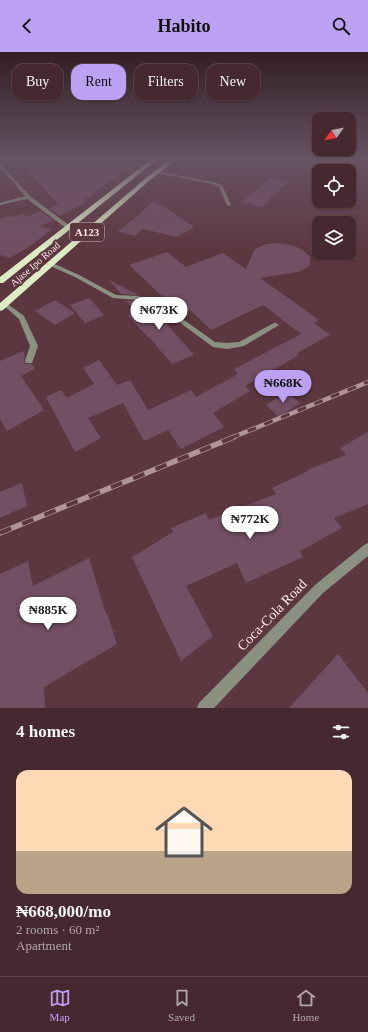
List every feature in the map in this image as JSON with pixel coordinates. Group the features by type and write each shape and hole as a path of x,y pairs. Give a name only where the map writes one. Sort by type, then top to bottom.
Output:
{"highway":[{"name":"Ajase Ipo Road","path":"0,281 117,189"},
{"name":"Ajase Ipo Road","path":"3,306 138,189"}],"street":[{"path":"21,189 28,197 68,227"},
{"path":"222,189 229,205"},
{"path":"0,204 28,197"},
{"path":"50,264 77,276 115,297 138,298 158,304 213,344 228,346 241,344 276,325"},
{"path":"3,306 22,318 34,346 29,361"},
{"name":"Coca-Cola Road","path":"204,708 318,589 368,549"}],"building":[{"path":"44,189 100,189 92,194 94,195 83,200 85,203 60,216 48,208 58,204"},
{"path":"258,189 281,189 262,207 242,202"},
{"path":"153,202 162,205 194,227 177,237 143,229 135,236 118,231 142,213 140,213"},
{"path":"41,211 53,220 40,227 52,229 32,245 10,258 0,255 0,218 24,214 26,217"},
{"path":"279,243 292,245 303,250 310,257 310,264 308,267 298,272 260,278 319,320 314,323 330,335 297,353 299,355 245,386 250,391 213,413 224,427 181,449 168,430 144,441 123,403 88,418 101,438 75,452 46,397 61,390 67,398 94,384 83,368 99,360 117,385 130,380 148,410 191,390 196,397 238,374 234,369 301,334 263,305 211,330 190,310 181,314 129,265 167,252 186,267 223,253 246,269 254,250 266,244"},
{"path":"109,280 139,295 121,294"},
{"path":"89,298 104,315 85,323 70,305"},
{"path":"55,300 75,313 55,325 35,311"},
{"path":"126,301 138,301 155,306 172,319 165,322 194,355 172,364 149,337 127,315 136,311"},
{"path":"23,351 25,355 25,364 32,364 35,369 21,376 44,410 7,431 0,419 0,361"},
{"path":"287,392 300,403 279,417 266,405"},
{"path":"368,432 368,504 334,518 342,528 300,551 303,557 246,583 237,563 186,586 213,636 181,661 132,557 173,532 171,528 206,513 209,520 276,494 272,488 308,471 307,470 346,455 340,448"},
{"path":"22,483 27,506 0,518 0,492"},
{"path":"89,558 117,644 44,687 45,708 0,708 0,574 28,561 33,586"},
{"path":"338,654 368,693 368,708 289,708"}],"railway":[{"path":"231,438 368,382"},
{"path":"0,533 234,437"}]}
